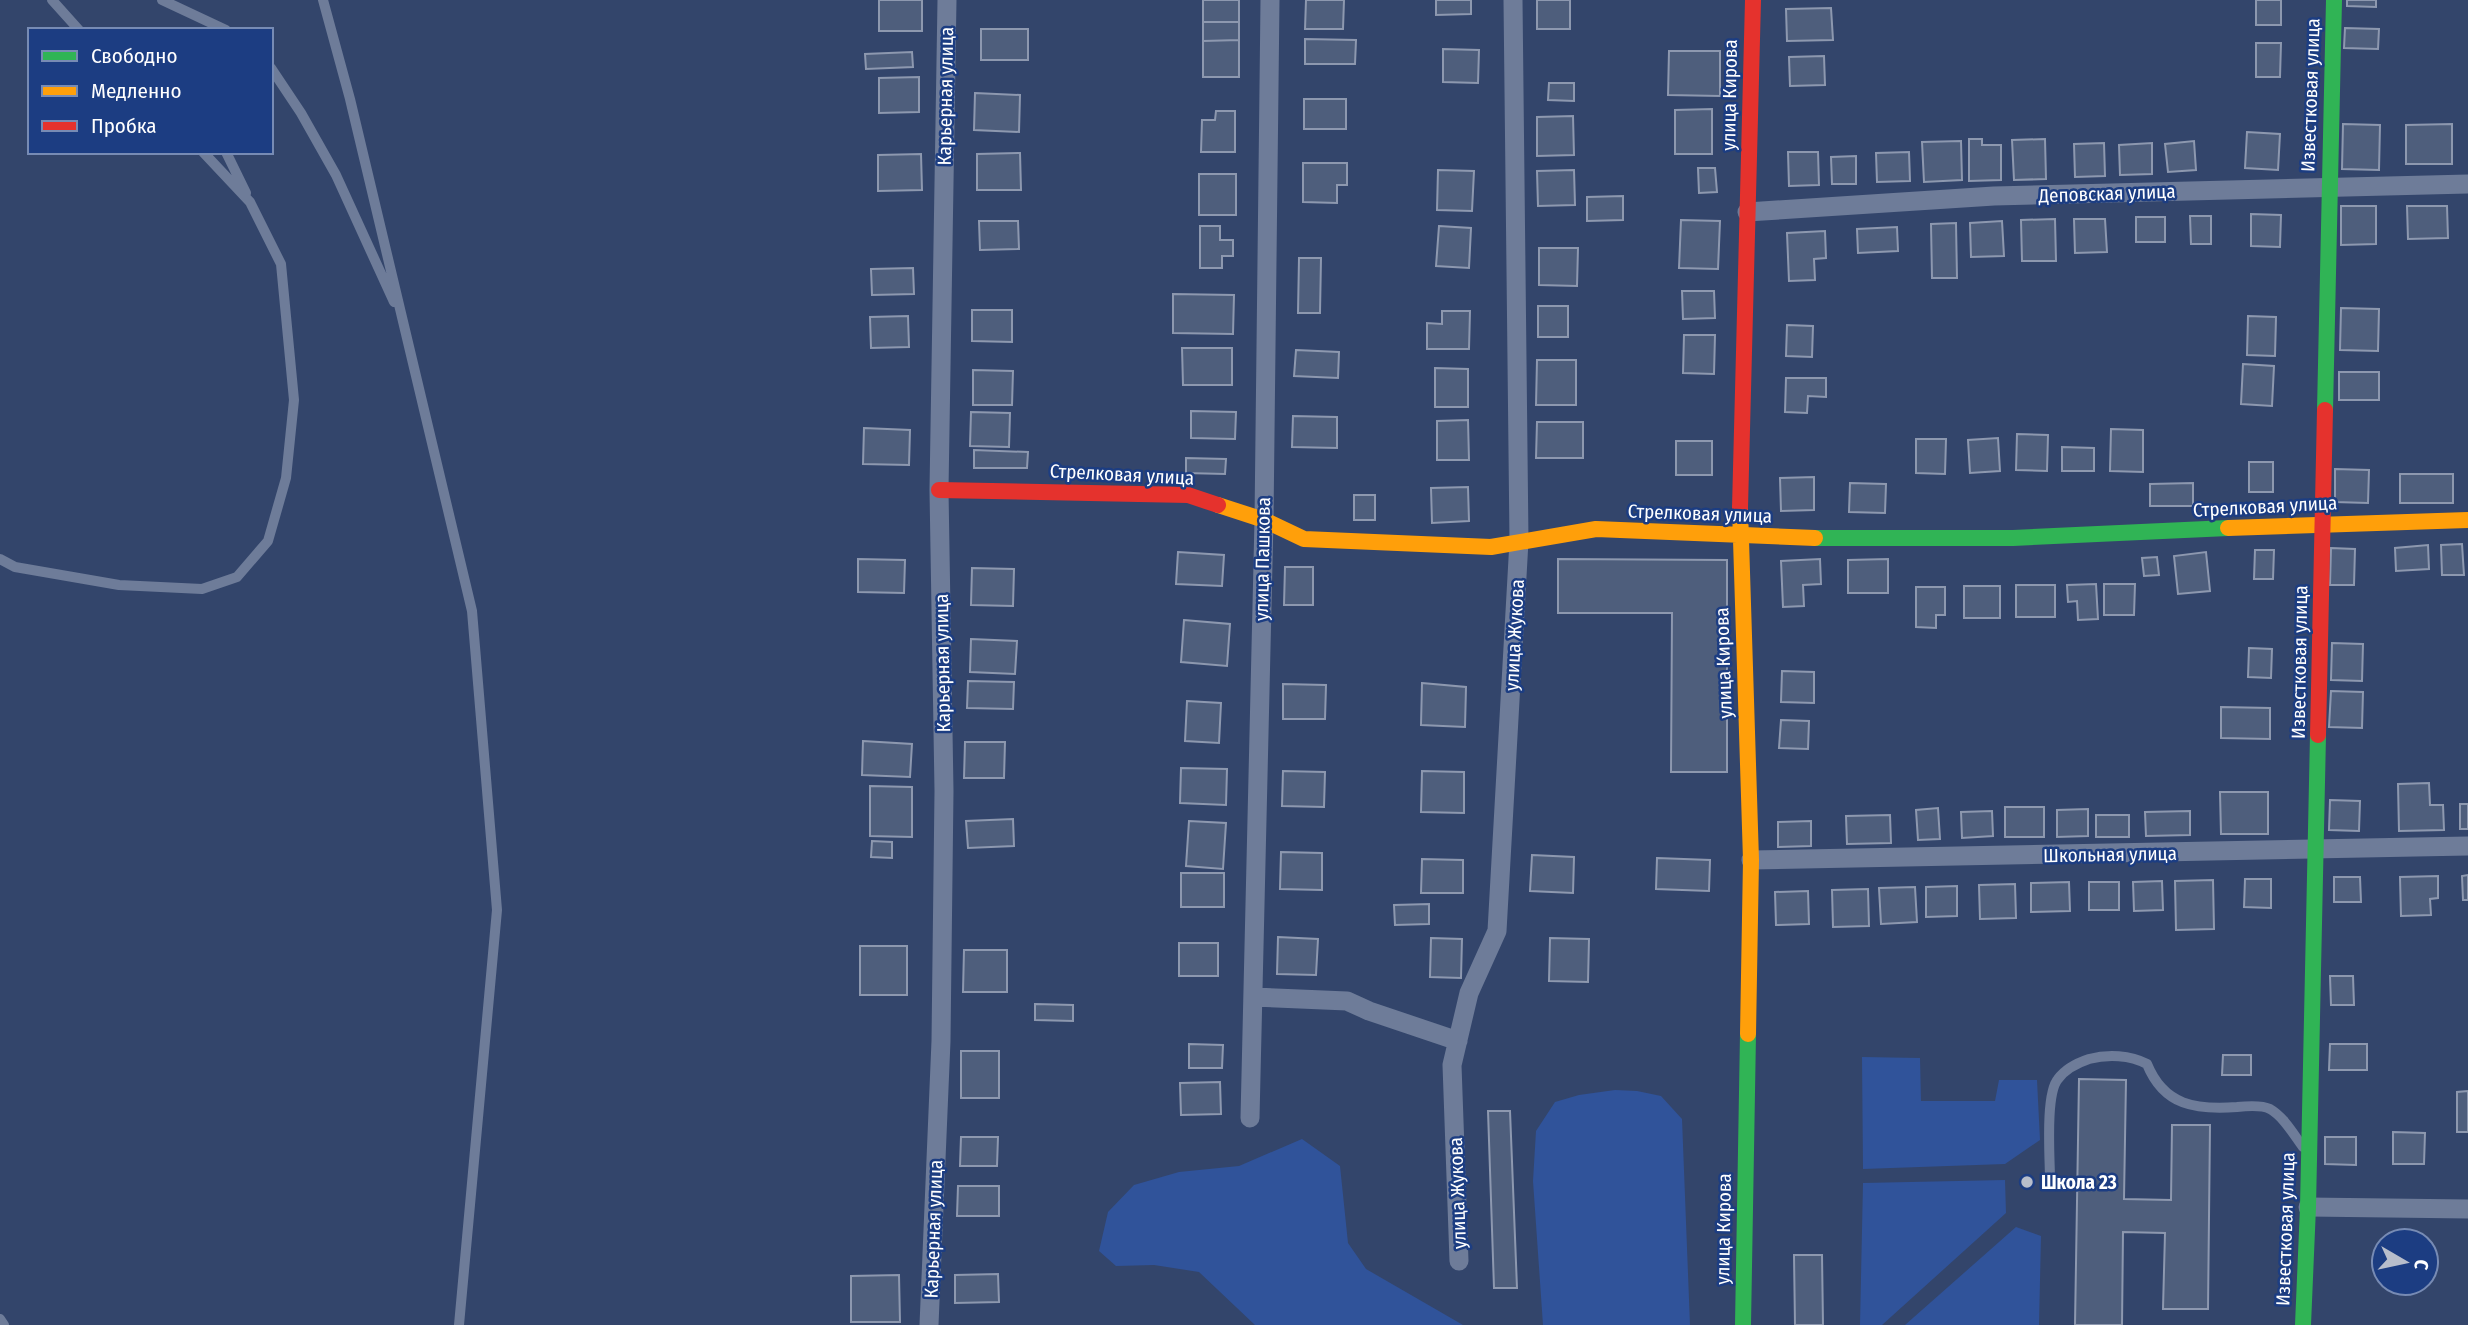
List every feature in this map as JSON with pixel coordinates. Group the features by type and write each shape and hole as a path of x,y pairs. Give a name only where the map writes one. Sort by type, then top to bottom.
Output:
{"street":[{"name":"Карьерная улица","path":"929,1325 941,1041 944,804 940,489 947,0"},
{"name":"улица Пашкова","path":"1250,1118 1264,520 1270,0"},
{"name":"улица Жукова","path":"1459,1261 1452,1065 1469,993 1497,931 1519,541 1513,0"},
{"name":"улица Кирова","path":"1742,1325 1751,860 1740,536 1753,0"},
{"name":"Известковая улица","path":"2303,1325 2308,1208 2334,0"},
{"name":"Деповская улица","path":"1747,212 1994,196 2468,184"},
{"name":"Стрелковая улица","path":"940,489 1188,495 1264,520 1304,539 1491,547 1596,529 1740,536 2013,538 2323,523 2468,520"},
{"name":"Школьная улица","path":"1751,860 2468,846"},
{"path":"1253,997 1347,1002 1369,1012 1458,1041"},
{"path":"2308,1208 2468,1209"}],"lane":[{"path":"52,0 77,28"},
{"path":"162,0 222,28"},
{"path":"323,0 350,99 471,611 497,910 459,1325"},
{"path":"273,71 301,113 336,175 403,322"},
{"path":"205,154 250,202"},
{"path":"0,559 15,567 119,585 202,589 237,577 268,541 286,478 294,400 281,264 227,154"},
{"path":"2050,1180 2050,1105 2056,1080 2075,1064 2096,1057 2134,1057 2147,1063 2153,1078 2164,1092 2176,1101 2216,1108 2269,1108 2309,1156"},
{"path":"0,1319 4,1325"}],"shaded area":[{"path":"1862,1057 1920,1058 1921,1101 1995,1101 1999,1080 2037,1080 2040,1140 2005,1164 1863,1169"},
{"path":"1615,1090 1661,1096 1682,1119 1690,1325 1543,1325 1533,1181 1536,1131 1555,1102 1579,1095"},
{"path":"1302,1139 1340,1166 1348,1243 1366,1269 1463,1325 1255,1325 1199,1272 1154,1265 1116,1266 1099,1251 1108,1212 1134,1185 1179,1172 1239,1166"},
{"path":"2005,1180 2006,1213 1882,1325 1860,1325 1863,1183"},
{"path":"2016,1227 2041,1236 2039,1325 1905,1325"}],"building":[{"path":"879,0 922,0 922,31 879,31"},
{"path":"1203,0 1239,0 1239,22 1203,22"},
{"path":"1306,0 1344,0 1343,29 1305,29"},
{"path":"1436,0 1471,0 1471,14 1436,15"},
{"path":"1537,0 1570,0 1570,29 1537,29"},
{"path":"2256,0 2281,0 2281,25 2256,25"},
{"path":"2347,0 2376,0 2376,7 2347,6"},
{"path":"1831,8 1833,40 1787,41 1786,9"},
{"path":"1203,22 1239,22 1239,40 1203,41"},
{"path":"2345,28 2379,29 2378,49 2344,48"},
{"path":"981,29 1028,29 1028,60 981,60"},
{"path":"1305,39 1356,40 1355,64 1305,64"},
{"path":"1239,40 1239,77 1203,77 1203,41"},
{"path":"2256,43 2281,43 2280,77 2256,77"},
{"path":"1443,49 1479,50 1478,83 1443,82"},
{"path":"1669,51 1720,51 1720,96 1668,95"},
{"path":"912,52 913,67 866,69 865,54"},
{"path":"1824,56 1825,85 1790,86 1789,57"},
{"path":"919,77 919,112 879,113 879,78"},
{"path":"1549,83 1574,83 1574,101 1548,100"},
{"path":"975,93 1020,95 1019,132 974,130"},
{"path":"1304,99 1346,99 1346,129 1304,129"},
{"path":"1712,109 1712,154 1675,154 1675,110"},
{"path":"1216,111 1235,111 1235,152 1201,152 1202,120 1215,120"},
{"path":"1573,116 1574,155 1537,156 1537,117"},
{"path":"2343,124 2380,125 2379,170 2342,169"},
{"path":"2452,124 2452,164 2406,164 2406,125"},
{"path":"2247,132 2280,134 2278,170 2245,168"},
{"path":"1969,139 1982,139 1982,145 2001,145 2001,180 1969,181"},
{"path":"2045,139 2046,179 2014,180 2012,140"},
{"path":"1961,141 1962,180 1924,182 1922,142"},
{"path":"2194,141 2196,170 2168,172 2165,144"},
{"path":"2104,143 2105,176 2075,177 2074,144"},
{"path":"2152,143 2152,174 2120,175 2119,145"},
{"path":"1788,152 1818,152 1819,185 1789,186"},
{"path":"1909,152 1910,181 1877,182 1876,153"},
{"path":"1020,153 1021,190 977,190 977,154"},
{"path":"921,154 922,190 878,191 878,155"},
{"path":"1856,156 1856,184 1832,184 1831,157"},
{"path":"1303,163 1347,163 1347,185 1337,185 1337,203 1303,202"},
{"path":"1698,168 1715,168 1717,192 1699,193"},
{"path":"1438,170 1474,171 1472,211 1437,210"},
{"path":"1574,170 1575,205 1538,206 1537,171"},
{"path":"1199,174 1236,174 1236,215 1199,215"},
{"path":"1623,196 1623,220 1587,221 1587,197"},
{"path":"2341,206 2376,206 2376,244 2341,245"},
{"path":"2407,206 2447,206 2448,238 2408,239"},
{"path":"2251,214 2281,215 2280,247 2251,246"},
{"path":"2190,216 2211,216 2211,244 2191,244"},
{"path":"2136,217 2165,217 2165,242 2136,242"},
{"path":"2055,219 2056,261 2022,261 2021,220"},
{"path":"2074,219 2105,219 2107,252 2075,253"},
{"path":"1681,220 1720,221 1718,269 1679,268"},
{"path":"979,221 1018,221 1019,249 980,250"},
{"path":"2002,221 2004,256 1971,257 1970,223"},
{"path":"1956,223 1957,278 1932,278 1931,224"},
{"path":"1200,226 1220,226 1220,240 1233,240 1233,256 1222,256 1222,268 1200,268"},
{"path":"1439,226 1471,228 1469,268 1436,266"},
{"path":"1897,227 1898,251 1858,253 1857,229"},
{"path":"1825,231 1826,258 1814,259 1815,280 1789,281 1787,233"},
{"path":"1539,248 1578,248 1577,286 1539,285"},
{"path":"1299,258 1321,258 1320,313 1298,313"},
{"path":"913,268 914,294 872,295 871,269"},
{"path":"1682,291 1714,291 1715,318 1683,319"},
{"path":"1173,294 1234,295 1233,334 1173,333"},
{"path":"1538,306 1568,306 1568,337 1538,337"},
{"path":"2341,308 2379,309 2378,351 2340,350"},
{"path":"972,310 1012,310 1012,342 972,341"},
{"path":"1442,311 1470,311 1469,349 1427,349 1427,323 1442,324"},
{"path":"908,316 909,347 871,348 870,317"},
{"path":"2248,316 2276,317 2275,356 2247,355"},
{"path":"1787,325 1813,326 1812,357 1786,356"},
{"path":"1684,335 1715,335 1714,374 1683,373"},
{"path":"1182,348 1232,348 1232,385 1183,385"},
{"path":"1296,350 1339,352 1338,378 1294,376"},
{"path":"1537,360 1576,360 1576,405 1536,405"},
{"path":"2243,364 2274,366 2272,406 2241,404"},
{"path":"1435,368 1468,369 1468,407 1435,407"},
{"path":"973,370 1013,371 1012,405 973,405"},
{"path":"2339,372 2379,372 2379,400 2339,400"},
{"path":"1786,378 1826,378 1826,397 1808,396 1807,413 1785,412"},
{"path":"1191,411 1236,412 1235,439 1191,438"},
{"path":"971,412 1010,413 1009,447 970,446"},
{"path":"1293,416 1337,417 1337,448 1292,447"},
{"path":"1468,420 1469,460 1437,460 1437,421"},
{"path":"1537,422 1583,422 1583,458 1536,458"},
{"path":"864,428 910,430 909,465 863,464"},
{"path":"2111,429 2143,430 2143,472 2110,471"},
{"path":"2017,434 2048,435 2047,471 2016,470"},
{"path":"1998,438 2000,471 1970,473 1968,440"},
{"path":"1916,439 1946,439 1945,474 1916,473"},
{"path":"1676,441 1712,441 1712,475 1676,475"},
{"path":"2062,447 2094,448 2094,471 2062,471"},
{"path":"974,450 1028,452 1027,468 974,468"},
{"path":"1186,458 1226,459 1225,474 1186,473"},
{"path":"2249,462 2273,462 2273,492 2249,492"},
{"path":"2335,469 2369,470 2368,503 2335,502"},
{"path":"2400,474 2453,474 2453,503 2400,503"},
{"path":"1814,477 1814,510 1781,511 1780,478"},
{"path":"1850,483 1886,484 1885,513 1849,512"},
{"path":"2193,483 2193,506 2150,506 2150,484"},
{"path":"1468,487 1469,521 1432,523 1431,488"},
{"path":"1354,495 1375,495 1375,520 1354,520"},
{"path":"2462,544 2464,575 2442,575 2441,545"},
{"path":"2428,545 2429,569 2396,571 2395,548"},
{"path":"2331,548 2355,549 2354,585 2330,585"},
{"path":"2255,550 2274,550 2273,579 2254,579"},
{"path":"1178,552 1224,555 1222,586 1176,584"},
{"path":"2206,552 2210,591 2178,594 2174,556"},
{"path":"2157,557 2159,575 2144,576 2142,558"},
{"path":"858,559 905,560 904,593 858,592"},
{"path":"1558,559 1727,560 1727,772 1671,772 1672,613 1558,613"},
{"path":"1820,559 1821,584 1803,585 1804,606 1783,607 1781,561"},
{"path":"1888,559 1888,593 1848,593 1848,560"},
{"path":"1285,567 1313,567 1313,605 1284,605"},
{"path":"972,568 1014,569 1013,606 971,605"},
{"path":"2096,584 2098,619 2078,620 2077,601 2068,602 2067,585"},
{"path":"2104,584 2135,584 2134,615 2104,615"},
{"path":"2016,585 2055,585 2055,617 2016,617"},
{"path":"1964,586 2000,586 2000,618 1964,618"},
{"path":"1916,587 1945,587 1945,615 1936,615 1936,628 1916,627"},
{"path":"1184,620 1230,624 1227,666 1181,662"},
{"path":"971,639 1017,641 1015,674 970,672"},
{"path":"2332,643 2363,644 2362,681 2331,680"},
{"path":"2249,648 2272,649 2271,678 2248,677"},
{"path":"1782,671 1814,672 1814,703 1781,702"},
{"path":"968,681 1014,682 1013,709 967,708"},
{"path":"1422,683 1466,687 1465,727 1421,725"},
{"path":"1283,684 1326,685 1325,719 1283,719"},
{"path":"2331,691 2363,692 2362,728 2329,727"},
{"path":"1187,701 1221,703 1219,743 1185,741"},
{"path":"2221,707 2270,708 2270,739 2221,738"},
{"path":"1781,720 1809,721 1808,749 1779,748"},
{"path":"863,741 912,744 910,777 862,775"},
{"path":"965,742 1005,742 1004,778 964,778"},
{"path":"1181,768 1227,769 1226,805 1180,803"},
{"path":"1283,771 1325,772 1324,807 1282,806"},
{"path":"1422,771 1464,772 1464,813 1421,812"},
{"path":"2429,783 2430,805 2443,805 2444,830 2399,831 2398,784"},
{"path":"870,786 912,787 912,837 870,836"},
{"path":"2220,792 2268,792 2268,834 2221,834"},
{"path":"2330,800 2360,801 2359,831 2329,830"},
{"path":"2460,804 2468,804 2468,829 2460,829"},
{"path":"2005,807 2044,807 2044,837 2005,837"},
{"path":"1938,808 1940,839 1918,840 1916,810"},
{"path":"2088,809 2088,836 2057,837 2057,810"},
{"path":"1992,811 1993,836 1962,838 1961,812"},
{"path":"2190,811 2190,835 2146,836 2145,812"},
{"path":"1890,815 1891,843 1847,844 1846,816"},
{"path":"2096,815 2129,815 2129,837 2096,837"},
{"path":"1013,819 1014,846 968,848 966,821"},
{"path":"1189,821 1226,823 1223,869 1186,866"},
{"path":"1811,821 1811,846 1778,847 1778,822"},
{"path":"872,841 892,842 892,858 871,857"},
{"path":"1281,852 1322,853 1322,890 1280,889"},
{"path":"1532,855 1574,857 1573,893 1530,891"},
{"path":"1657,858 1710,860 1709,891 1656,889"},
{"path":"1422,859 1463,860 1463,893 1421,893"},
{"path":"1181,873 1224,873 1224,907 1181,907"},
{"path":"2468,875 2468,900 2463,900 2462,876"},
{"path":"2438,876 2438,898 2430,899 2431,915 2401,916 2400,877"},
{"path":"2334,877 2360,877 2361,902 2334,902"},
{"path":"2245,879 2271,879 2271,908 2244,907"},
{"path":"2213,880 2214,929 2176,930 2175,881"},
{"path":"2162,881 2163,910 2134,911 2133,882"},
{"path":"2069,882 2070,911 2031,912 2031,883"},
{"path":"2089,882 2119,882 2119,910 2089,910"},
{"path":"2015,884 2016,918 1980,919 1979,885"},
{"path":"1957,886 1957,916 1926,917 1926,887"},
{"path":"1915,887 1917,922 1881,924 1879,888"},
{"path":"1868,889 1869,926 1833,927 1832,890"},
{"path":"1808,891 1809,924 1776,925 1775,892"},
{"path":"1429,904 1429,924 1395,925 1394,905"},
{"path":"1278,937 1318,939 1316,975 1277,974"},
{"path":"1431,938 1462,939 1461,978 1430,977"},
{"path":"1550,938 1589,939 1588,982 1549,981"},
{"path":"1179,943 1218,943 1218,976 1179,976"},
{"path":"860,946 907,946 907,995 860,995"},
{"path":"964,950 1007,950 1007,992 963,992"},
{"path":"2330,976 2353,976 2354,1005 2331,1005"},
{"path":"1035,1004 1073,1005 1073,1021 1035,1020"},
{"path":"1189,1044 1223,1045 1222,1068 1189,1068"},
{"path":"2330,1044 2367,1044 2367,1070 2329,1070"},
{"path":"961,1051 999,1051 999,1098 961,1098"},
{"path":"2223,1055 2251,1055 2251,1075 2222,1075"},
{"path":"2079,1079 2126,1080 2124,1199 2171,1200 2172,1125 2210,1125 2208,1309 2163,1309 2165,1233 2123,1232 2122,1325 2075,1325"},
{"path":"1220,1082 1221,1114 1181,1115 1180,1083"},
{"path":"2468,1091 2468,1132 2457,1132 2457,1092"},
{"path":"1488,1111 1510,1111 1517,1288 1494,1288"},
{"path":"2393,1132 2425,1133 2424,1164 2393,1164"},
{"path":"961,1137 998,1137 997,1166 960,1166"},
{"path":"2325,1137 2356,1137 2356,1165 2325,1164"},
{"path":"958,1186 999,1186 999,1216 957,1216"},
{"path":"1794,1255 1822,1255 1823,1325 1795,1325"},
{"path":"998,1274 999,1302 955,1303 955,1275"},
{"path":"899,1275 900,1322 851,1322 851,1276"}],"traffic: fast":[{"path":"2325,410 2334,0"},
{"path":"1815,538 2013,538 2228,528"},
{"path":"2303,1325 2318,735"},
{"path":"1743,1325 1748,1034"}],"traffic: slow":[{"path":"1218,505 1264,520 1304,539 1491,547 1596,529 1815,538"},
{"path":"1740,508 1751,860 1748,1034"},
{"path":"2228,528 2468,520"}],"traffic: jam":[{"path":"1740,508 1753,0"},
{"path":"2318,735 2325,410"},
{"path":"939,490 1188,495 1218,505"}],"place":[{"name":"Школа 23","path":"2027,1182"}]}
